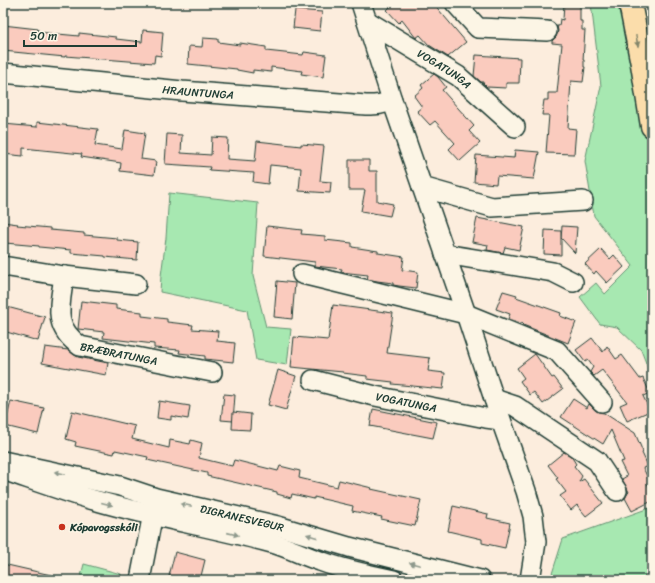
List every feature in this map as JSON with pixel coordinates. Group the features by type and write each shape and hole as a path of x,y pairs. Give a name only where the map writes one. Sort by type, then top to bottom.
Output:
{"main road":[{"path":"630,3 652,126"}],"street":[{"path":"455,3 478,28 547,31"},
{"name":"VOGATUNGA","path":"364,12 392,100 526,491 533,516 536,542 530,580"},
{"name":"VOGATUNGA","path":"364,12 458,76 515,127"},
{"name":"HRAUNTUNGA","path":"3,72 182,91 366,105 385,104 392,100"},
{"path":"422,187 492,207 583,201"},
{"path":"445,254 552,272 573,282"},
{"path":"3,266 64,276 136,284"},
{"path":"302,274 466,314 557,351 602,402"},
{"name":"BRÆÐRATUNGA","path":"64,276 59,314 60,321 67,334 80,346 212,372"},
{"name":"VOGATUNGA","path":"313,380 375,396 501,420"},
{"path":"494,399 515,406 597,461 617,491"},
{"name":"DIGRANESVEGUR","path":"3,461 120,486 154,507 190,523 278,545 321,562 340,574 394,580"},
{"name":"DIGRANESVEGUR","path":"3,470 102,502 154,507 278,526 349,547 480,580"},
{"path":"140,580 154,507"},
{"path":"340,574 349,547"}],"green space":[{"path":"591,3 623,3 652,156 652,388 651,376 641,350 617,327 600,324 580,297 596,283 605,294 633,266 594,216 585,161 601,86"},
{"path":"169,193 258,203 253,276 266,327 291,329 287,365 256,360 247,310 160,292"},
{"path":"652,507 652,580 550,580 563,539"},
{"path":"84,564 121,574 120,580 80,580"}],"building":[{"path":"394,3 433,3 466,42 448,57 429,45 420,35 416,38 402,20 399,23 387,10"},
{"path":"564,3 580,3 580,21 582,21 582,30 585,30 583,60 585,67 583,82 571,81 568,128 576,129 574,154 546,153 549,115 542,115 544,100 548,100 548,93 557,93 562,44 552,43 552,41 556,37 558,31 557,26 559,26 560,19 563,20"},
{"path":"295,10 322,12 320,31 293,28"},
{"path":"3,25 38,29 37,32 79,36 79,33 116,37 116,39 142,42 143,30 163,32 161,56 155,55 154,63 3,51"},
{"path":"203,38 218,39 218,42 240,45 240,43 266,47 266,51 303,55 304,52 326,55 323,77 301,74 302,71 271,67 271,72 253,70 253,73 237,69 188,64 189,46 202,47"},
{"path":"476,55 520,58 519,83 506,83 506,88 487,87 483,82 474,76"},
{"path":"434,74 446,87 442,90 474,126 469,131 480,143 460,161 449,149 455,143 435,121 430,125 417,111 422,107 414,96 423,88 421,85"},
{"path":"37,122 98,129 95,145 122,149 125,130 145,133 141,159 156,161 154,175 120,171 121,163 81,157 82,154 23,148 23,156 3,154 3,124 37,127"},
{"path":"167,134 182,135 181,153 211,155 212,137 228,138 227,159 255,161 257,141 301,146 301,144 324,146 320,181 331,182 330,193 299,191 301,168 270,165 268,184 253,182 254,173 209,170 210,167 165,164"},
{"path":"515,150 539,152 534,179 497,176 496,184 474,182 476,155 514,158"},
{"path":"349,160 369,160 369,171 377,171 377,201 393,204 390,216 361,211 365,190 349,190"},
{"path":"477,218 524,227 519,250 505,247 503,253 487,250 488,245 472,242"},
{"path":"3,222 138,242 137,260 71,253 71,250 5,243 3,240"},
{"path":"267,226 302,230 301,234 325,236 325,240 352,243 352,247 404,257 402,270 418,272 416,288 393,285 393,283 367,279 368,275 341,272 342,269 315,266 315,262 264,256"},
{"path":"562,226 577,227 575,253 561,238"},
{"path":"545,230 561,231 561,255 544,254"},
{"path":"601,249 610,259 614,255 624,267 607,283 596,271 594,274 585,264"},
{"path":"277,281 295,283 292,319 274,317"},
{"path":"503,291 517,295 516,297 561,313 560,316 576,322 568,343 523,325 524,324 508,319 510,314 496,309"},
{"path":"81,301 116,305 116,309 142,312 142,316 167,319 167,322 193,325 192,329 218,331 217,341 235,343 233,362 205,359 205,356 179,353 180,350 154,348 154,344 103,338 104,332 78,329"},
{"path":"333,305 393,313 387,353 430,358 428,371 445,373 443,389 392,384 393,382 367,379 367,376 343,372 291,367 294,337 328,340"},
{"path":"3,306 45,317 38,341 3,331"},
{"path":"592,338 603,352 607,346 616,359 622,355 640,379 643,378 650,393 643,396 650,411 627,421 620,405 627,402 602,370 594,376 590,372 593,367 588,360 585,362 576,350"},
{"path":"45,347 68,350 78,357 108,363 106,375 42,363"},
{"path":"535,354 552,378 554,377 563,389 543,404 534,392 530,395 520,381 524,378 517,368"},
{"path":"278,370 296,376 286,410 268,405"},
{"path":"224,394 235,395 233,421 221,420"},
{"path":"573,399 587,408 589,404 598,412 604,413 635,433 648,466 643,468 650,482 647,483 652,492 652,501 632,511 625,498 629,492 622,479 627,476 620,462 624,461 611,430 603,444 561,417"},
{"path":"11,401 44,408 38,434 5,426"},
{"path":"159,401 190,406 188,419 171,416 171,420 157,418"},
{"path":"373,409 437,422 433,438 370,426"},
{"path":"72,411 135,426 132,439 169,448 170,440 190,444 191,440 202,443 199,458 232,466 234,460 278,471 280,466 300,471 299,478 337,487 339,480 421,500 415,526 352,511 353,506 314,497 314,499 292,494 291,498 277,494 277,492 207,476 207,473 147,460 148,457 115,450 114,454 75,446 76,442 66,439"},
{"path":"233,412 251,414 250,430 232,429"},
{"path":"564,452 571,456 576,464 574,466 582,476 579,482 584,479 603,503 586,516 577,505 571,510 560,496 566,492 548,465"},
{"path":"453,506 488,514 487,518 510,523 505,548 482,543 482,539 448,531"},
{"path":"175,552 205,560 200,580 187,580 169,576"},
{"path":"3,564 51,575 51,580 3,580"}],"place":[{"name":"Kópavogsskóli","path":"62,527"}]}
